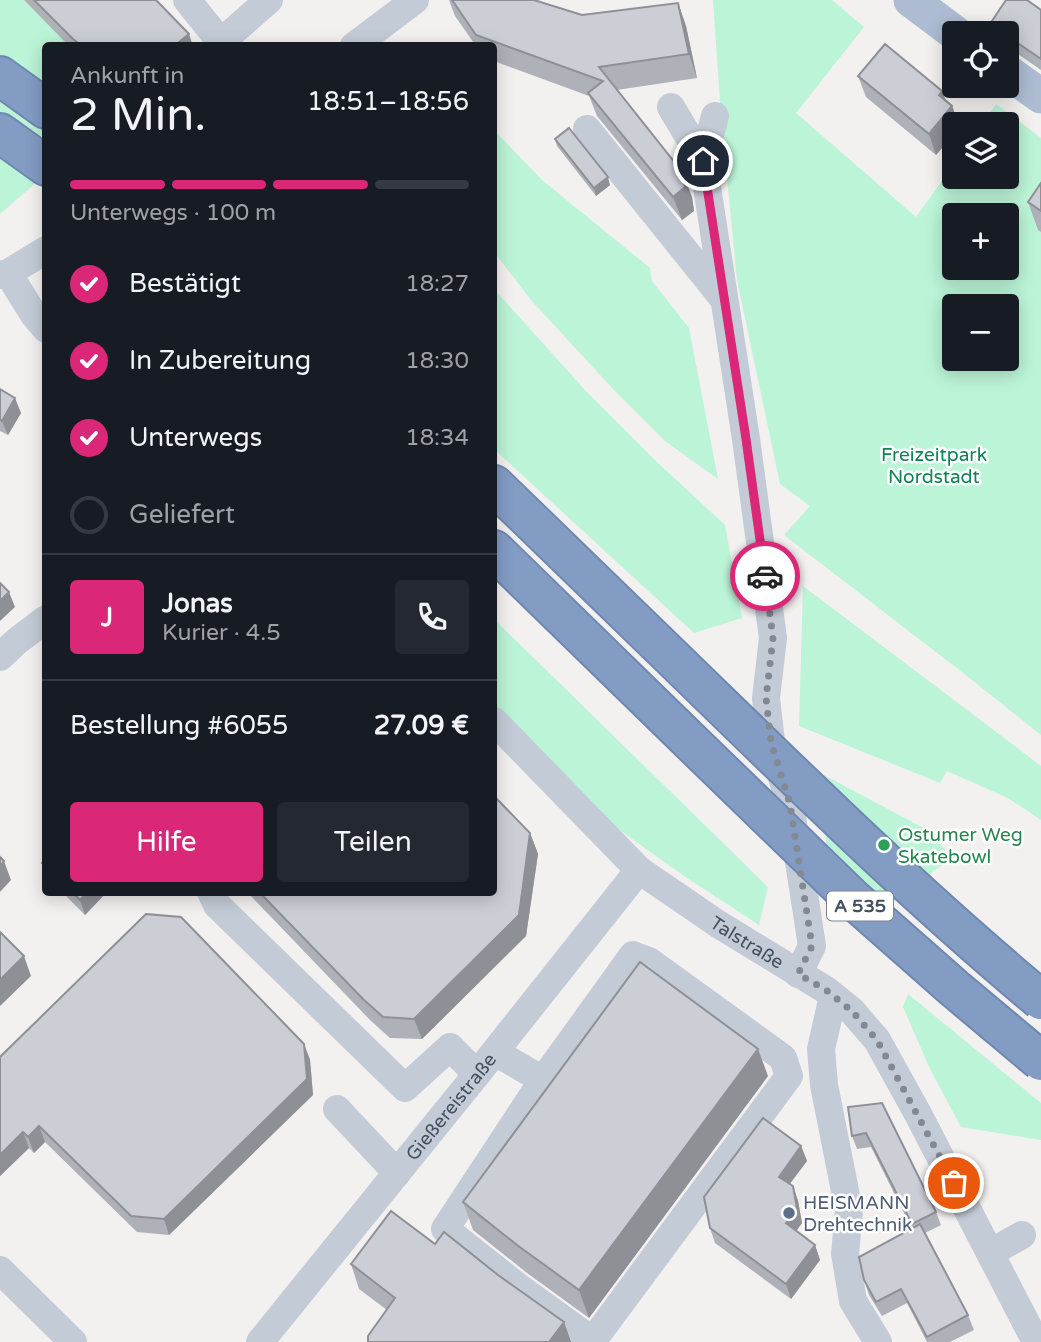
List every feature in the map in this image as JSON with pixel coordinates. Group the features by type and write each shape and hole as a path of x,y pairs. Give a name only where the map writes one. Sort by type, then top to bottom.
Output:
{"highway":[{"path":"0,76 42,106"},
{"name":"A 535","path":"497,488 886,864 1041,1000"},
{"name":"A 535","path":"497,553 853,899 1041,1061"}],"main road":[{"path":"911,0 942,23"},
{"path":"1019,80 1041,96"}],"street":[{"path":"187,0 221,42"},
{"path":"225,42 270,0"},
{"path":"359,42 415,0"},
{"path":"671,107 703,161 746,439 773,638 766,698 771,742 790,804 812,946 798,974"},
{"path":"703,161 715,116"},
{"path":"587,129 724,299"},
{"path":"42,253 3,277 42,324"},
{"path":"0,657 17,641 42,627"},
{"name":"Talstraße","path":"497,724 639,870 852,1011 877,1040 1036,1342"},
{"name":"Gießereistraße","path":"260,1342 639,870"},
{"path":"213,896 218,905 405,1088 450,1047 477,1074"},
{"path":"633,955 649,961 783,1058 789,1076 594,1339 584,1335 517,1286 445,1229 543,1080 633,955"},
{"path":"833,996 821,1049 824,1085 849,1211 845,1254 853,1301 878,1342"},
{"path":"495,1052 543,1080"},
{"path":"337,1109 397,1173"},
{"path":"990,1252 1022,1235"},
{"path":"0,1270 73,1342"}],"green space":[{"path":"0,0 24,0 66,42 42,42 42,178 0,214"},
{"name":"Freizeitpark Nordstadt","path":"713,0 832,0 864,27 796,113 916,217 942,181 942,189 1019,189 1019,121 1041,138 1041,735 784,535 810,506 780,484 737,280"},
{"name":"Freizeitpark Nordstadt","path":"996,104 1007,112 990,112"},
{"path":"497,133 542,180 650,268 652,281 689,328 718,479 665,441 531,300 497,256"},
{"path":"497,292 585,390 725,525 742,618 694,633 497,452"},
{"path":"803,586 1041,766 1041,820 1008,798 947,771 940,783 799,726"},
{"path":"497,622 768,887 759,925 614,826 497,707"},
{"name":"Ostumer Weg Skatebowl","path":"822,774 931,832 951,858 883,910 827,858"},
{"path":"908,994 1041,1103 1041,1140 961,1127 930,1069 903,1007"}],"building":[{"path":"34,0 156,0 189,34 179,42 77,42"},
{"path":"452,0 534,0 582,15 678,3 689,54 599,67 683,173 685,187 673,197 588,93 603,81 476,35"},
{"path":"1006,0 1027,0 1041,10 1041,59 1019,44 1019,21 992,21"},
{"path":"885,44 942,91 939,95 952,106 947,112 942,112 942,118 929,134 858,76"},
{"path":"569,128 608,177 594,188 555,139"},
{"path":"1041,183 1041,211 1028,202"},
{"path":"0,389 15,398 2,421 0,419"},
{"path":"0,583 9,592 0,601"},
{"path":"497,799 530,833 519,915 414,1019 383,1017 263,896 497,896"},
{"path":"146,914 181,917 304,1044 307,1079 164,1219 131,1216 39,1126 28,1137 23,1132 0,1155 0,1057"},
{"path":"0,932 24,956 0,980"},
{"path":"640,962 758,1049 579,1290 463,1202"},
{"path":"882,1103 936,1212 912,1224 866,1133 852,1136 848,1107"},
{"path":"763,1118 801,1146 779,1177 793,1186 797,1209 786,1223 815,1245 786,1284 710,1228 704,1197"},
{"path":"391,1211 435,1244 444,1232 564,1322 549,1342 368,1342 368,1336 395,1298 351,1264"},
{"path":"920,1224 968,1315 927,1337 901,1289 876,1302 864,1280 859,1257"}],"way so far":[{"path":"765,576 773,638 766,698 771,742 790,804 812,946 798,974 826,990 852,1011 877,1040 954,1183"}],"place":[{"name":"Ostumer Weg Skatebowl","path":"884,845"},
{"name":"HEISMANN Drehtechnik","path":"789,1213"}],"route":[{"path":"703,161 765,576"}]}
